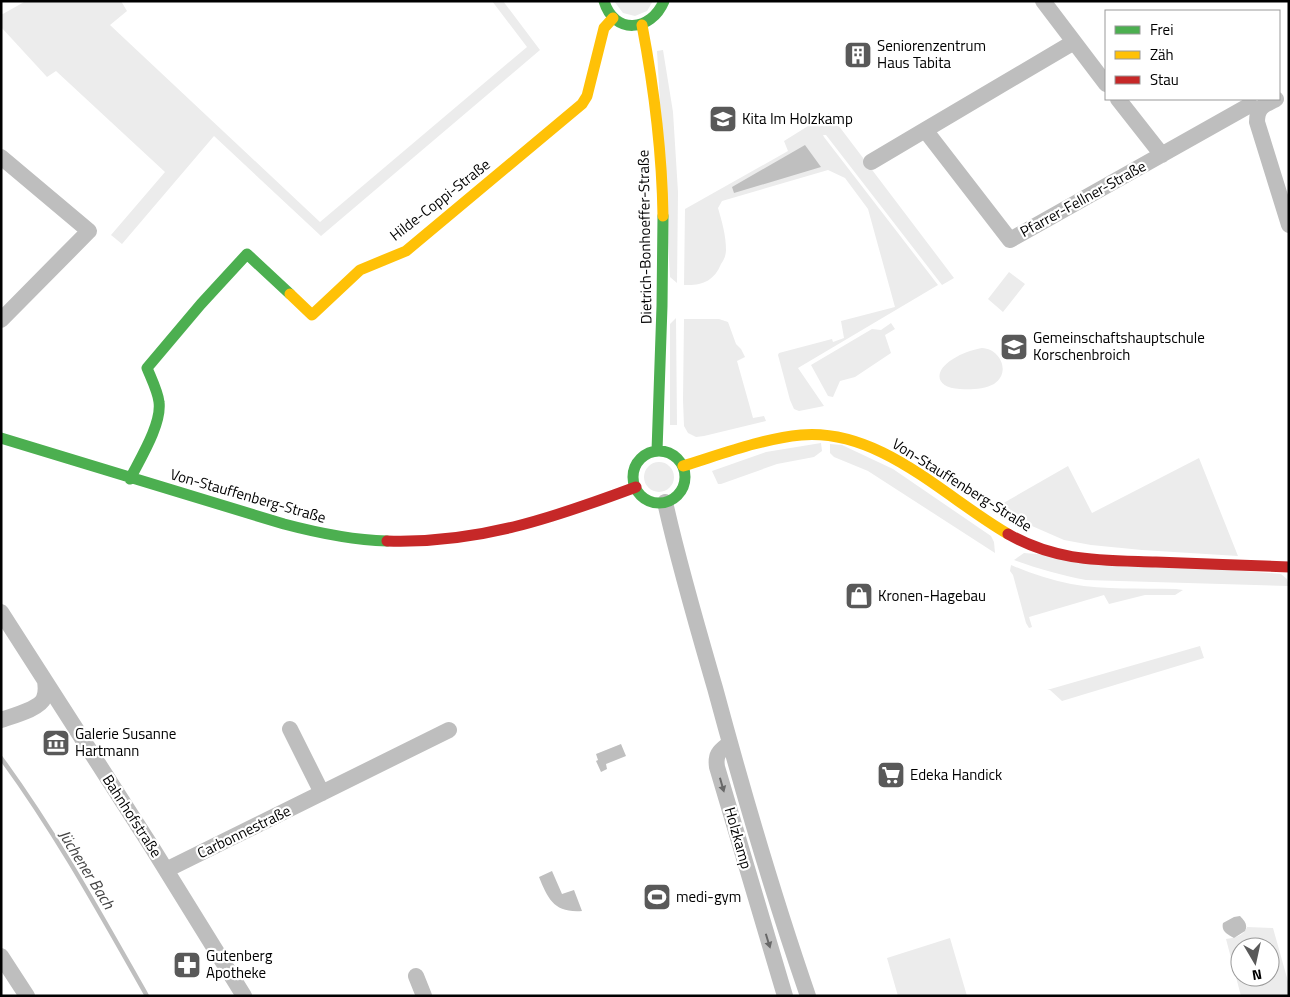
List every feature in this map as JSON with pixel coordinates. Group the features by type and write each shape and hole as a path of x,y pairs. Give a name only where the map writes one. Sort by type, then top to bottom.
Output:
{"street":[{"path":"604,1 607,10 613,18 632,26 642,25 658,15 664,1"},
{"path":"1043,1 1105,83"},
{"name":"Hilde-Coppi-Straße","path":"130,478 154,429 160,406 147,368 201,304 248,254 312,315 360,270 406,251 582,104 587,96 604,28 613,18"},
{"name":"Dietrich-Bonhoeffer-Straße","path":"642,25 650,66 661,158 662,337 657,451"},
{"path":"871,162 1074,42"},
{"path":"1119,100 1162,155"},
{"path":"1274,100 1260,109 1257,114 1257,122 1289,225"},
{"name":"Pfarrer-Fellner-Straße","path":"925,130 1010,240 1250,105"},
{"path":"1,157 89,231 1,320"},
{"name":"Von-Stauffenberg-Straße","path":"683,466 748,447 788,438 807,435 836,436 868,446 887,455 997,528 1048,552 1083,559 1119,562 1289,566"},
{"name":"Von-Stauffenberg-Straße","path":"1,438 313,532 360,538 406,541 451,539 506,530 564,513 636,487"},
{"path":"657,451 666,452 673,455 683,466 685,481 678,495 672,499 658,503 644,498 639,493 634,479 634,471 637,463 643,457 657,451"},
{"name":"Holzkamp","path":"665,502 685,582 730,743 780,913 808,996"},
{"name":"Bahnhofstraße","path":"1,612 244,996"},
{"path":"1,720 40,703 45,698 46,682"},
{"path":"290,728 322,793"},
{"name":"Carbonnestraße","path":"166,870 449,730"},
{"name":"Holzkamp","path":"730,743 718,754 717,767 785,996"},
{"path":"1,956 27,996"},
{"path":"416,976 424,996"}],"shaded area":[{"path":"26,1 121,1 127,11 110,25 320,222 527,47 492,1 503,1 540,50 321,236 214,136 122,244 111,235 165,172 56,71 47,77 1,27 1,15"},
{"path":"614,1 653,1 647,11 635,16 623,13"},
{"path":"663,50 673,112 678,192 677,283 670,277 657,51"},
{"path":"829,113 954,278 942,285 826,135 823,135 938,285 798,368 824,406 799,411 794,409 790,400 779,353 832,339 833,342 844,338 841,321 895,307 868,209 845,178 828,170 722,201 718,208 724,229 725,257 715,275 707,281 696,285 684,285 685,209 788,151 784,141"},
{"path":"805,145 821,167 734,193 732,187"},
{"path":"1009,272 1025,284 1003,312 988,299"},
{"path":"676,318 677,425 670,425 670,324"},
{"path":"684,319 719,319 728,322 736,344 745,357 737,361 753,418 764,416 766,421 704,436 696,437 688,433 684,426 683,400"},
{"path":"891,323 895,329 885,335 891,353 855,377 840,381 833,397 828,396 811,365 872,329 881,330"},
{"path":"982,348 994,352 999,357 1003,368 1002,374 994,384 982,388 964,389 952,388 942,382 940,374 947,364 963,353"},
{"path":"821,443 822,451 814,457 777,464 721,484 718,484 712,471 766,452"},
{"path":"830,444 842,445 893,469 991,536 994,542 995,553 868,471 834,457 830,453"},
{"path":"1199,458 1238,556 1142,550 1091,545 1064,540 993,509 1068,466 1092,513"},
{"path":"659,462 670,466 674,477 670,488 659,492 648,488 644,477 648,466"},
{"path":"1024,553 1281,574 1287,579 1289,586 1086,580 1050,572 1014,560"},
{"path":"1011,565 1048,578 1084,586 1183,590 1175,595 1145,595 1109,604 1104,595 1029,617 1032,627 1029,628 1013,575 1010,571"},
{"path":"1200,646 1204,658 1062,701 1050,690 1047,690"},
{"path":"621,744 626,756 606,764 607,769 601,772 596,761 598,760 596,754"},
{"path":"552,871 562,894 574,890 582,911 565,910 558,907 549,898 539,877"},
{"path":"1240,916 1246,923 1246,929 1236,937 1232,937 1224,930 1223,923"},
{"path":"1247,927 1273,928 1276,937 1235,937 1244,933"},
{"path":"950,938 967,996 898,996 887,958"},
{"path":"1230,938 1230,954 1226,939"},
{"path":"1280,953 1289,985 1289,996 1241,996 1239,987 1280,987"}],"waterway":[{"name":"Jüchener Bach","path":"1,758 41,815 147,996"}],"traffic: fast":[{"path":"604,1 609,12 616,20 624,24 633,25 642,24 651,19 664,1"},
{"path":"657,451 663,216"},
{"path":"130,479 154,431 159,411 157,394 147,368 201,304 247,254 290,294"},
{"path":"1,438 284,524 335,536 387,541"},
{"path":"659,451 669,453 677,459 683,467 685,477 683,487 677,495 669,501 659,503 649,501 641,495 635,487 633,477 635,467 641,459 649,453 659,451"}],"traffic: slow":[{"path":"290,294 312,315 360,270 406,251 582,104 587,96 604,28 613,18"},
{"path":"642,25 657,120 663,216"},
{"path":"683,466 771,440 801,435 830,436 858,442 884,453 910,468 1008,534"}],"traffic: jam":[{"path":"387,541 420,541 452,538 514,527 575,509 636,487"},
{"path":"1008,534 1044,550 1080,558 1289,567"}],"place":[{"name":"Seniorenzentrum Haus Tabita","path":"858,55"},
{"name":"Kita Im Holzkamp","path":"723,119"},
{"name":"Gemeinschaftshauptschule Korschenbroich","path":"1014,347"},
{"name":"Kronen-Hagebau","path":"859,596"},
{"name":"Galerie Susanne Hartmann","path":"56,743"},
{"name":"Edeka Handick","path":"891,775"},
{"name":"medi-gym","path":"657,897"},
{"name":"Gutenberg Apotheke","path":"187,965"}]}
